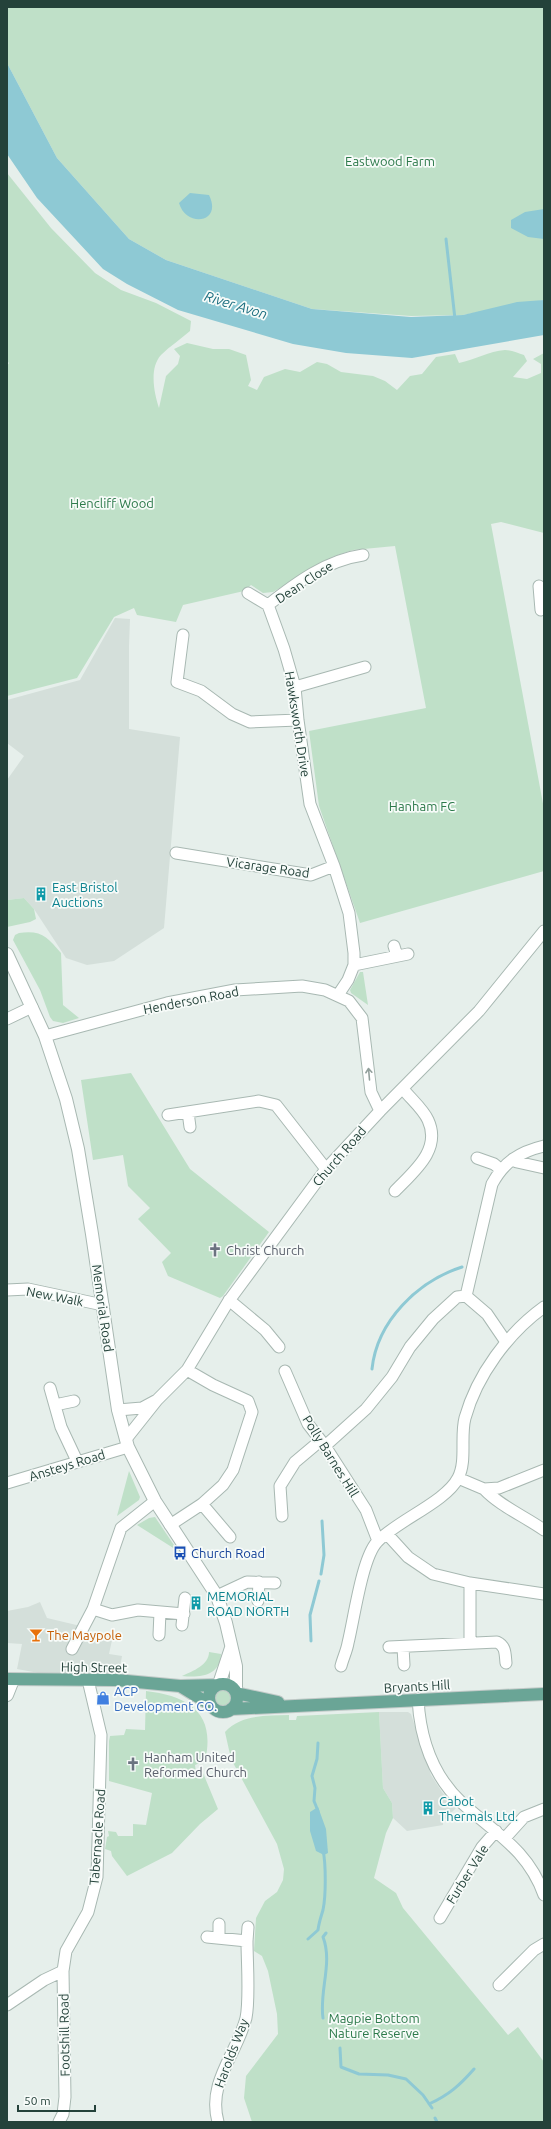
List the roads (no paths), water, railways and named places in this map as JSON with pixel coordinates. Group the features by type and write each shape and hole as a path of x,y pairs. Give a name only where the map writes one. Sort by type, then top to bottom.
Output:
{"main road":[{"name":"High Street","path":"10,1680 116,1680 180,1686 218,1685"},
{"path":"226,1684 236,1692 237,1702 231,1709 221,1711 211,1705 211,1692 218,1685 226,1684"},
{"name":"High Street","path":"180,1686 211,1705"},
{"name":"Bryants Hill","path":"236,1692 292,1706"},
{"name":"Bryants Hill","path":"231,1709 544,1694"}],"street":[{"name":"Dean Close","path":"268,605 287,590 332,563 345,558 363,555"},
{"path":"248,593 268,605"},
{"path":"541,594 541,610"},
{"name":"Hawksworth Drive","path":"268,605 284,649 295,687 298,720 310,804 334,866"},
{"path":"183,635 177,682 201,691 232,714 250,722 298,720"},
{"path":"295,687 365,667"},
{"name":"Vicarage Road","path":"176,853 310,875 334,866"},
{"path":"334,866 349,913 354,953 354,965 348,980 338,995 349,1001 362,1018 371,1092 380,1111"},
{"name":"Church Road","path":"127,1443 157,1400 187,1370 229,1300 326,1169 380,1111 479,1011 544,931"},
{"path":"354,965 395,951 408,954"},
{"name":"Memorial Road","path":"7,954 45,1036 66,1099 78,1149 118,1410 127,1443 155,1501 217,1596 226,1623 236,1666 236,1692"},
{"name":"Henderson Road","path":"45,1036 167,1002 235,990 302,986 338,995"},
{"path":"7,1020 32,1007"},
{"path":"395,1191 424,1160 432,1139 428,1120 403,1089"},
{"path":"168,1115 259,1101 269,1103 276,1106 326,1169"},
{"path":"188,1112 190,1127"},
{"path":"466,1296 492,1184 500,1169 513,1159 529,1149 544,1146"},
{"path":"477,1158 494,1164 500,1169"},
{"path":"513,1159 517,1162 544,1168"},
{"name":"New Walk","path":"7,1290 28,1290 103,1305"},
{"path":"282,1516 280,1486 295,1462 323,1443 366,1409 392,1377 410,1347 432,1319 457,1297 466,1296 487,1314 506,1342"},
{"path":"229,1300 265,1330 279,1347"},
{"path":"341,1666 341,1649 372,1549 378,1541 387,1534 443,1495 458,1478 465,1419 479,1382 506,1342 533,1315 544,1307"},
{"path":"170,1525 202,1504 223,1485 233,1470 252,1412 248,1401 213,1385 187,1370"},
{"name":"Polly Barnes Hill","path":"285,1371 308,1424 323,1443 366,1510 378,1541"},
{"path":"50,1388 61,1427 78,1461"},
{"name":"Church Road","path":"118,1410 142,1408 157,1400"},
{"path":"55,1406 74,1401"},
{"name":"Ansteys Road","path":"7,1483 78,1461 127,1443"},
{"path":"458,1478 484,1488 499,1488 544,1470"},
{"path":"484,1488 495,1500 522,1514 544,1530"},
{"path":"72,1649 93,1609 121,1528 155,1501"},
{"path":"202,1504 230,1537"},
{"path":"387,1534 408,1557 433,1574 470,1583 544,1594"},
{"path":"217,1596 247,1582 275,1583"},
{"path":"258,1602 260,1582"},
{"path":"470,1583 470,1643"},
{"path":"182,1625 185,1598"},
{"path":"93,1609 112,1615 138,1610 184,1614"},
{"path":"159,1635 160,1612"},
{"path":"389,1647 497,1642 502,1645 505,1650 506,1663"},
{"path":"403,1647 404,1665"},
{"name":"Memorial Road","path":"218,1685 231,1648"},
{"path":"7,1695 10,1680"},
{"name":"Tabernacle Road","path":"63,1970 66,1951 88,1912 97,1877 101,1735 88,1680"},
{"path":"418,1699 423,1738 434,1763 461,1802 500,1834 528,1863 544,1895"},
{"name":"Furber Vale","path":"440,1918 482,1847 524,1817 544,1809"},
{"path":"219,1924 219,1937"},
{"name":"Harolds Way","path":"218,2122 216,2113 216,2095 220,2079 240,2035 246,2017 248,1927"},
{"path":"207,1937 247,1941"},
{"path":"499,1985 534,1950 544,1944"},
{"path":"7,2005 44,1980 63,1970"},
{"name":"Footshill Road","path":"60,2122 63,2114 64,2098 63,1970"}],"water":[{"name":"River Avon","path":"7,63 57,158 129,239 166,260 312,309 411,317 463,315 517,302 544,300 544,335 412,358 346,353 293,344 178,310 127,284 103,269 37,198 7,154"},
{"path":"190,193 209,195 212,204 211,212 208,216 202,219 195,219 183,211 179,203"},
{"path":"544,209 544,239 528,237 511,228 511,220 525,212"},
{"path":"318,1807 326,1829 328,1853 324,1855 316,1851 310,1831 310,1812"}],"waterway":[{"path":"446,239 455,319"},
{"path":"372,1369 375,1351 382,1335 391,1319 402,1305 430,1282 446,1273 462,1267"},
{"path":"321,1574 324,1555 322,1521"},
{"path":"311,1641 310,1615 319,1581"},
{"path":"318,1743 317,1759 312,1776 315,1788 314,1801 318,1811"},
{"path":"308,1939 318,1930 323,1910 325,1897 325,1863 323,1850"},
{"path":"323,2018 322,2008 327,1957 323,1937 326,1933"},
{"path":"340,2048 341,2067 359,2074 388,2075 406,2079 423,2095 432,2108"},
{"path":"429,2104 454,2089 474,2069"},
{"path":"435,2118 437,2122"}],"place":[{"name":"East Bristol Auctions","path":"41,894"},
{"name":"Christ Church","path":"215,1250"},
{"name":"Church Road","path":"180,1553"},
{"name":"MEMORIAL ROAD NORTH","path":"196,1603"},
{"name":"The Maypole","path":"36,1635"},
{"name":"ACP Development CO.","path":"103,1698"},
{"name":"Hanham United Reformed Church","path":"133,1764"},
{"name":"Cabot Thermals Ltd.","path":"428,1808"}],"park label":[{"name":"Eastwood Farm","path":"390,161"},
{"name":"Hencliff Wood","path":"112,503"},
{"name":"Hanham FC","path":"422,806"},
{"name":"Magpie Bottom Nature Reserve","path":"374,2026"}]}
